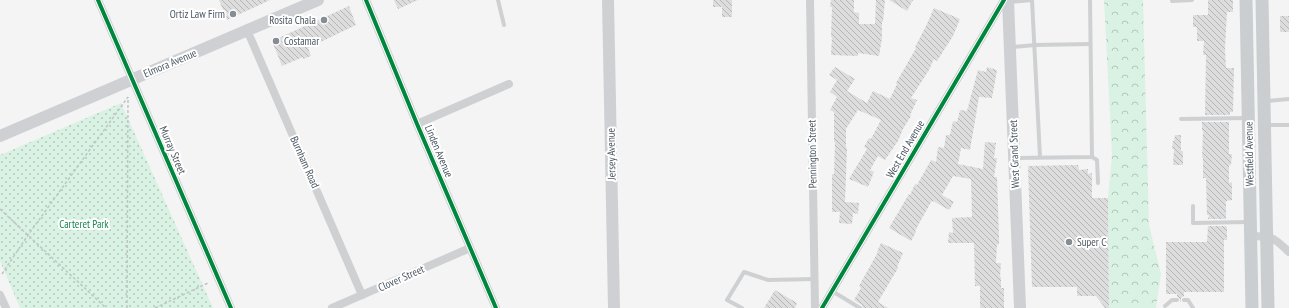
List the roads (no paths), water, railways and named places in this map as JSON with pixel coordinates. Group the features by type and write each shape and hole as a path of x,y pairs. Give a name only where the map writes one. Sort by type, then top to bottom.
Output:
{"main road":[{"name":"Westfield Avenue","path":"1246,0 1252,308"},
{"name":"Westfield Avenue","path":"1262,0 1268,308"},
{"path":"1248,102 1264,101"}],"street":[{"name":"Murray Street","path":"98,0 133,78 231,308"},
{"name":"Elmora Avenue","path":"0,136 318,0"},
{"name":"Linden Avenue","path":"366,0 496,308"},
{"name":"Jersey Avenue","path":"608,0 614,308"},
{"name":"Pennington Street","path":"810,0 815,308"},
{"name":"West Grand Street","path":"1006,1 1010,48 1020,308"},
{"name":"West End Avenue","path":"822,308 1006,1"},
{"name":"Burnham Road","path":"247,30 362,295"},
{"path":"418,124 509,84"},
{"path":"1251,236 1266,236 1274,238 1289,252"},
{"name":"Clover Street","path":"332,308 470,248"},
{"path":"0,296 6,308"}],"lane":[{"path":"498,0 504,25"},
{"path":"1006,1 1032,0 1040,157"},
{"path":"1090,0 1092,157"},
{"path":"1172,1 1192,0"},
{"path":"1010,48 1035,45 1090,44"},
{"path":"1264,101 1289,99"},
{"path":"1181,120 1248,118"},
{"path":"1264,125 1289,125"},
{"path":"1014,158 1092,157 1097,160 1098,183"},
{"path":"1193,206 1193,222 1250,222"},
{"path":"742,308 727,300 744,272 768,280 815,279"},
{"path":"832,291 860,308"},
{"path":"1165,306 1172,300 1177,300"},
{"path":"1186,300 1193,307"}],"place":[{"name":"Ortiz Law Firm","path":"233,14"},
{"name":"Rosita Chala","path":"324,20"},
{"name":"Costamar","path":"276,41"},
{"name":"Super C","path":"1069,242"}],"park label":[{"name":"Carteret Park","path":"84,224"}]}
